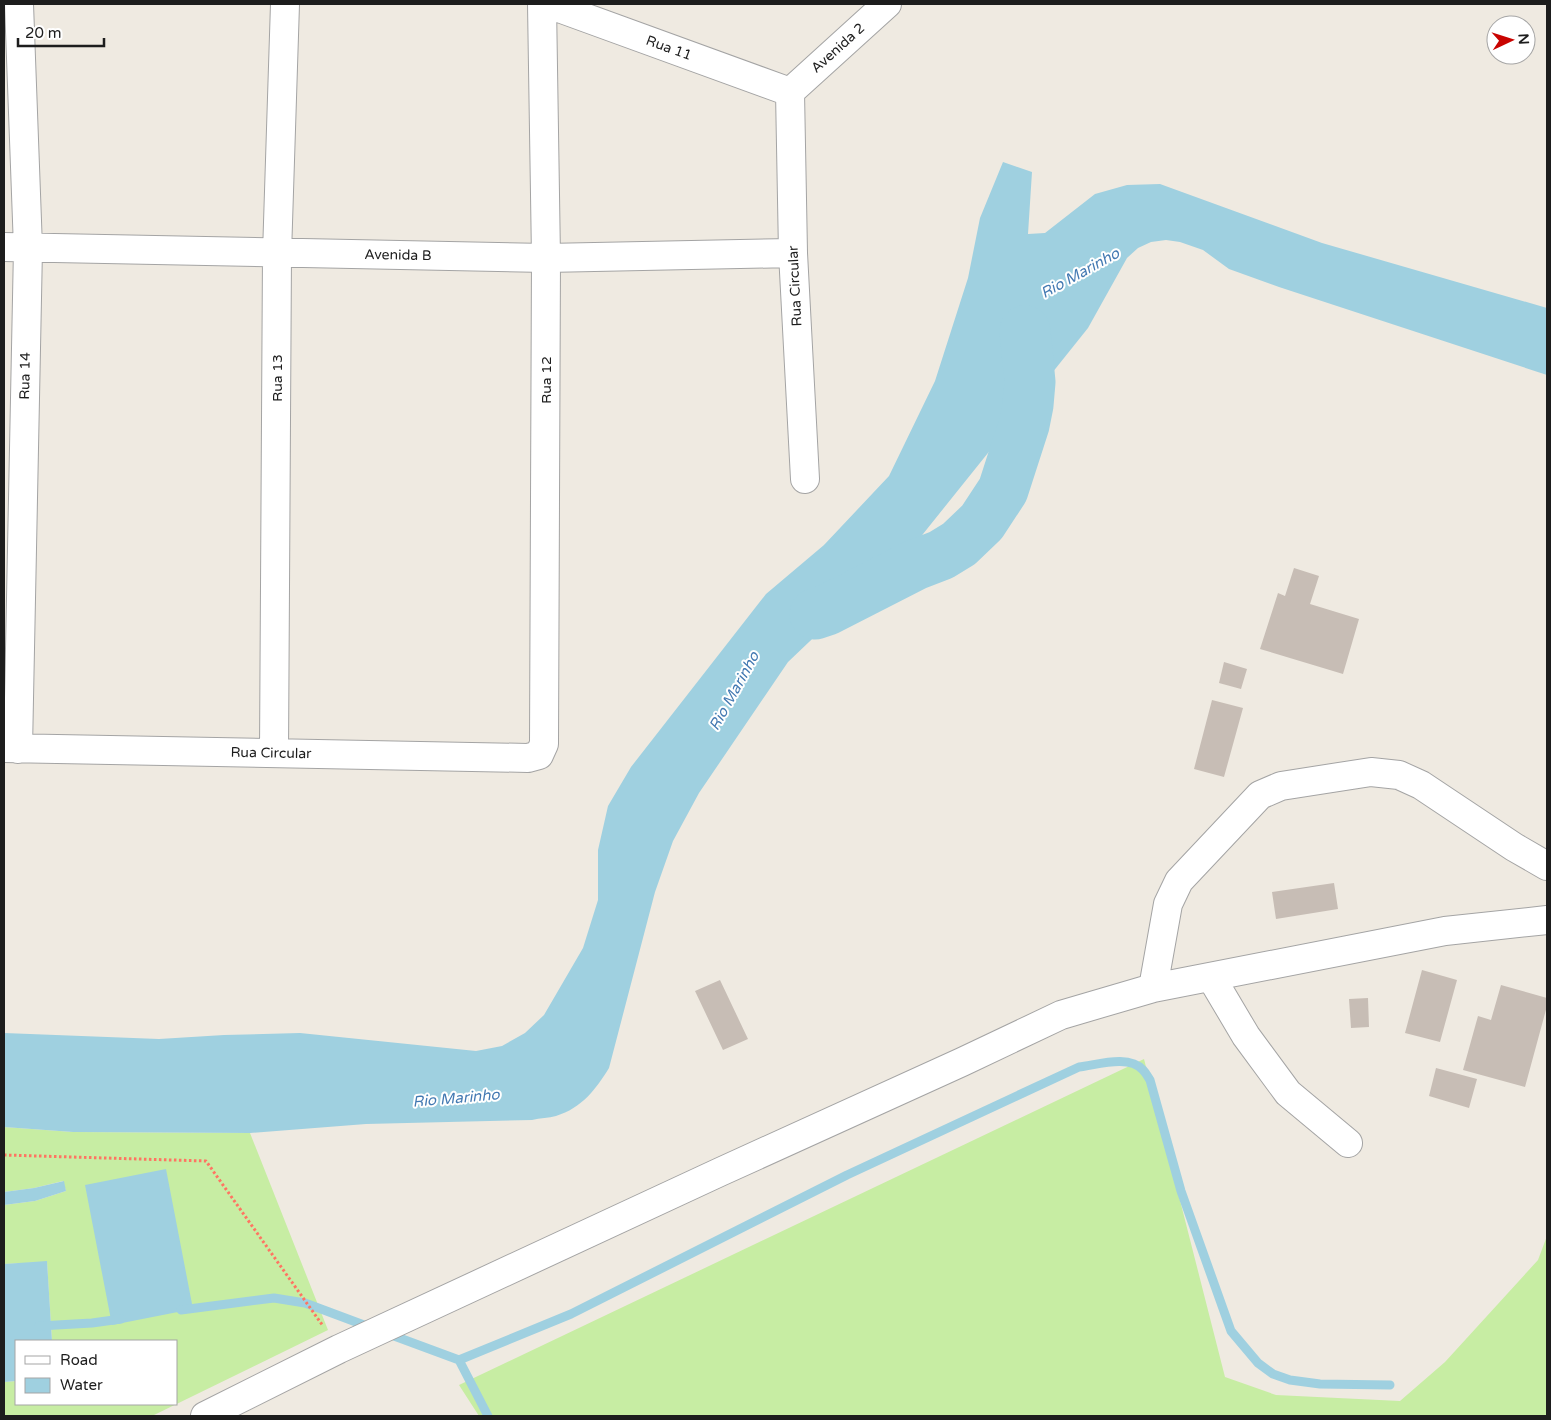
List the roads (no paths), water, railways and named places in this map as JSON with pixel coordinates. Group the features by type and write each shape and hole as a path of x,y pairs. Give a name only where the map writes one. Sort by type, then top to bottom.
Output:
{"street":[{"name":"Rua 14","path":"11,748 19,4"},
{"name":"Rua 13","path":"274,753 277,254 285,4"},
{"name":"Rua 12","path":"539,755 544,744 546,258 542,4"},
{"name":"Rua 11","path":"548,4 790,92"},
{"name":"Avenida 2","path":"790,92 887,4"},
{"name":"Rua Circular","path":"790,92 793,253 805,479"},
{"name":"Avenida B","path":"16,248 546,258 793,253"},
{"name":"Rua Circular","path":"11,748 528,758 539,755"},
{"path":"1153,988 1168,904 1179,881 1260,795 1282,786 1372,772 1399,775 1421,785 1514,848 1547,866"},
{"path":"205,1416 339,1349 1061,1015 1153,988 1446,931 1547,920"},
{"path":"1211,977 1246,1036 1288,1093 1348,1143"}],"water":[{"path":"1003,162 1032,172 1028,234 1045,233 1095,194 1127,185 1160,184 1322,243 1547,308 1547,375 1229,269 1203,250 1180,242 1166,240 1151,242 1138,248 1127,258 1088,328 919,539 876,587 830,622 788,662 699,793 673,841 655,892 609,1068 599,1083 581,1103 565,1113 532,1120 366,1124 250,1133 73,1132 4,1127 4,1033 159,1039 300,1033 476,1051 502,1046 525,1033 544,1015 583,948 598,900 598,850 608,806 631,767 766,594 824,545 889,476 935,381 968,278 980,218"},
{"path":"166,1169 193,1309 112,1325 85,1185"},
{"path":"64,1181 66,1191 35,1201 4,1205 4,1192"},
{"path":"47,1261 52,1340 15,1340 15,1381 4,1382 4,1264"}],"waterway":[{"name":"Rio Marinho","path":"815,614 827,610 915,565 941,555 959,544 982,522 1003,490 1024,425 1030,382 1025,331"},
{"path":"386,1333 459,1360 571,1314 847,1175 1079,1067 1121,1061 1137,1065 1150,1080 1181,1191 1231,1331 1258,1363 1273,1374 1290,1380 1320,1384 1390,1385"},
{"path":"181,1310 274,1298 305,1303 372,1328"},
{"path":"39,1326 92,1323 121,1319"},
{"path":"459,1360 488,1416"}]}
